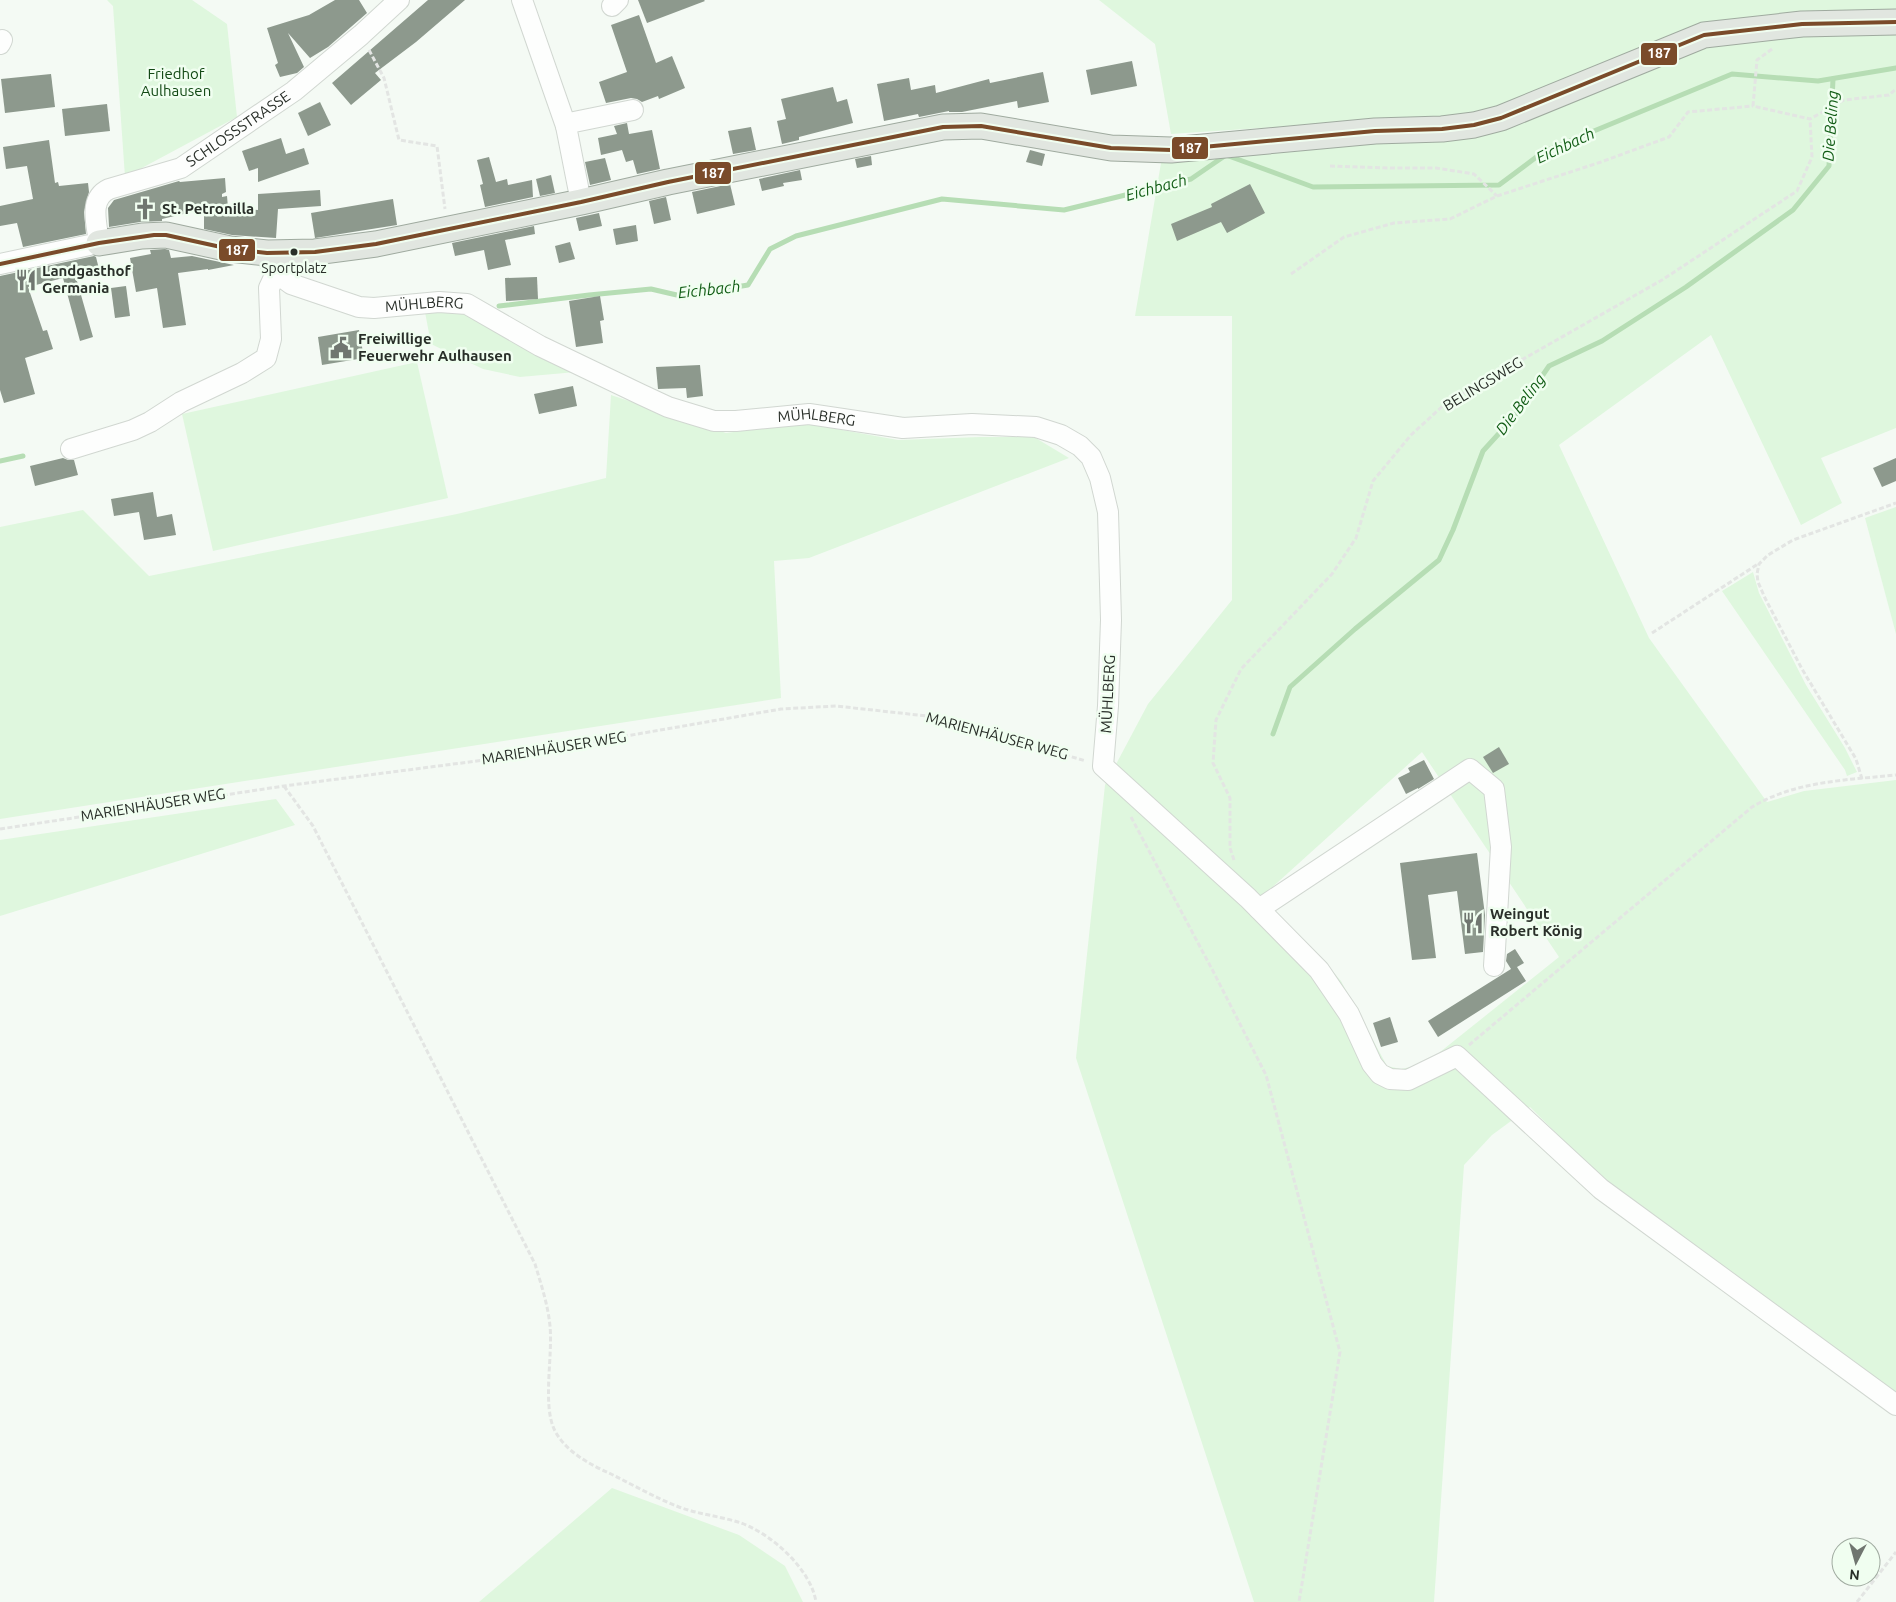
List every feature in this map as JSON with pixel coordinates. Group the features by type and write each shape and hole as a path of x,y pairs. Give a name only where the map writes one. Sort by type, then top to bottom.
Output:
{"main road":[{"path":"99,243 142,236 166,236 230,249 272,263 315,252 342,250 447,230 668,182 943,127 981,126 1111,148 1144,150 1205,147 1375,131 1442,129 1474,125 1500,118 1704,35 1802,24 1896,22"}],"street":[{"name":"SCHLOSSSTRASSE","path":"99,243 96,210 100,193 181,168 294,91 361,36 377,8 399,0"},
{"path":"522,0 566,126 581,202"},
{"path":"566,126 574,122 634,110"},
{"path":"0,264 99,243"},
{"path":"71,450 133,430 150,422 180,402 242,373 266,358 271,339 270,288 272,263"},
{"name":"MÜHLBERG","path":"272,263 291,284 360,307 374,308 439,302 467,304 540,346 640,394 668,407 714,421 736,421 809,414 903,428 972,424 1036,427 1061,434 1074,442 1091,457 1100,478 1108,512 1112,620 1104,766"},
{"path":"1104,766 1195,848 1300,949 1325,978 1349,1014 1372,1064 1380,1074 1390,1079 1408,1080 1457,1056 1601,1188 1896,1405"},
{"path":"1259,909 1470,769 1494,789 1501,847 1494,966"}],"path":[{"path":"361,36 384,78 399,140 438,146 447,230"},
{"path":"1753,106 1756,64"},
{"path":"1291,274 1344,237 1394,222 1450,219 1496,195 1601,162 1669,137 1688,112 1753,106 1810,119 1844,100 1889,95 1896,89"},
{"name":"BELINGSWEG","path":"1236,864 1230,848 1230,798 1213,763 1216,720 1241,669 1332,574 1356,538 1374,481 1411,435 1446,403 1662,280 1797,191 1812,157 1810,119"},
{"path":"1330,166 1436,168 1475,175 1496,195"},
{"path":"1652,633 1759,564 1768,554 1793,540 1896,503"},
{"path":"1759,564 1758,582 1765,598 1806,677 1856,759 1862,779"},
{"name":"MARIENHÄUSER WEG","path":"0,829 284,786 500,758 780,709 836,706 936,717 1104,766"},
{"path":"1457,1056 1752,807 1785,790 1814,784 1896,775"},
{"path":"284,786 313,826 535,1264 550,1326 549,1395 551,1418 555,1432 570,1450 594,1466 679,1506 707,1516 738,1522 759,1530 792,1557 814,1589 816,1602"},
{"path":"1126,809 1266,1075 1340,1352 1299,1602"},
{"path":"1857,1602 1896,1552"}],"green space":[{"name":"Friedhof Aulhausen","path":"107,0 192,0 227,24 237,117 125,177 113,6"},
{"path":"1099,0 1896,0 1896,12 1805,14 1500,110 1445,119 1381,120 1171,134 1155,44"},
{"path":"1805,35 1896,35 1896,428 1821,458 1842,503 1801,525 1711,335 1559,445 1649,638 1767,802 1804,791 1896,780 1896,1394 1604,1181 1530,1107 1492,1135 1464,1165 1434,1602 1254,1602 1076,1058 1105,785 1148,704 1232,600 1232,316 1135,316 1161,163 1506,128 1712,45","holes":["1422,752 1559,957 1425,1064 1401,1069 1387,1066 1341,981 1313,949 1258,900"]},
{"path":"456,310 470,312 576,372 520,377 483,369 431,344 425,312"},
{"path":"417,362 448,498 213,551 182,414"},
{"path":"611,395 726,433 803,423 898,440 1034,437 1069,458 809,558 774,561 781,698 0,819 0,527 83,510 149,576 457,514 606,478"},
{"path":"1896,507 1896,634 1865,518"},
{"path":"1753,572 1759,593 1806,685 1845,748 1857,772 1847,776 1845,770 1722,591"},
{"path":"276,799 295,825 0,916 0,840"},
{"path":"612,1488 739,1535 785,1566 803,1602 479,1602"}],"building":[{"path":"335,0 359,0 367,13 328,47 310,58 288,33 304,67 297,73 280,77 275,65 278,63 267,28 309,15"},
{"path":"428,0 465,0 416,42 375,73 381,80 351,105 332,83"},
{"path":"638,0 704,0 705,1 647,23"},
{"path":"639,15 656,63 672,56 685,88 659,99 658,96 642,102 631,98 606,103 599,82 627,72 611,25"},
{"path":"1132,61 1137,86 1091,95 1086,70"},
{"path":"1043,72 1049,102 1018,108 1017,101 962,112 949,111 919,117 918,114 884,121 877,84 909,78 911,90 935,85 936,93 989,79 990,83"},
{"path":"51,74 55,107 5,113 1,79"},
{"path":"833,87 837,102 847,99 853,123 799,137 799,140 782,144 777,121 786,119 781,99"},
{"path":"320,102 331,125 308,136 298,113"},
{"path":"107,104 110,131 65,136 62,109"},
{"path":"627,123 629,134 652,130 660,169 637,174 633,160 626,162 622,150 601,155 598,138 617,134 614,126"},
{"path":"751,127 756,150 733,154 728,131"},
{"path":"281,138 286,154 304,148 309,164 258,182 258,168 249,171 242,151"},
{"path":"49,140 55,183 58,182 59,186 88,183 89,192 84,212 86,234 23,247 17,223 0,226 0,206 33,199 27,166 6,169 3,147"},
{"path":"1030,150 1045,154 1042,166 1026,162"},
{"path":"871,156 872,165 857,168 855,159"},
{"path":"489,157 496,182 507,179 508,185 532,180 533,197 485,207 480,185 483,184 477,160"},
{"path":"605,158 611,180 590,185 585,162"},
{"path":"800,170 802,180 783,183 784,186 762,191 759,179"},
{"path":"551,175 555,193 540,196 536,179"},
{"path":"225,178 226,192 222,194 222,197 227,196 228,208 258,210 258,194 320,190 321,206 278,209 276,238 232,235 204,229 204,209 162,219 162,221 109,227 108,208 114,200 179,181"},
{"path":"730,184 735,205 697,214 692,192"},
{"path":"1250,184 1265,213 1227,233 1221,222 1177,241 1171,224 1212,207 1211,204"},
{"path":"666,197 671,220 654,224 649,201"},
{"path":"393,199 397,225 315,238 311,213"},
{"path":"599,213 602,226 579,231 576,218"},
{"path":"636,225 638,241 616,245 613,229"},
{"path":"534,226 535,234 505,240 511,265 488,270 484,250 455,256 452,243"},
{"path":"570,242 575,259 559,263 555,246"},
{"path":"150,250 169,250 171,258 192,256 234,265 178,273 186,325 163,328 157,288 136,292 130,258 151,254"},
{"path":"96,257 99,269 75,274 93,337 80,341 63,278 28,287 43,331 47,330 53,349 25,358 35,394 4,403 0,390 0,276"},
{"path":"537,277 538,299 506,301 505,278"},
{"path":"126,286 130,316 115,318 111,288"},
{"path":"600,296 604,320 600,321 603,343 576,347 569,301"},
{"name":"Freiwillige Feuerwehr Aulhausen","path":"359,330 364,358 322,365 318,337"},
{"path":"700,365 703,396 687,398 686,388 658,389 656,367"},
{"path":"573,386 577,406 539,414 534,394"},
{"path":"63,458 74,460 78,475 35,486 30,466"},
{"path":"1896,458 1896,481 1882,487 1873,468"},
{"path":"153,492 157,517 172,514 176,535 144,540 139,512 114,516 111,499"},
{"path":"1499,747 1509,764 1493,773 1483,757"},
{"path":"1424,760 1434,779 1406,794 1398,778 1410,772 1408,768"},
{"name":"Weingut Robert König","path":"1477,853 1485,915 1483,952 1465,954 1457,891 1428,895 1436,958 1412,960 1400,863"},
{"path":"1515,949 1524,963 1517,967 1526,981 1438,1037 1428,1021 1511,969 1506,961 1507,954"},
{"path":"1390,1017 1398,1042 1381,1047 1373,1023"}],"waterway":[{"name":"Eichbach","path":"499,306 651,289 681,296 748,285 770,249 796,236 942,199 1064,210 1191,179 1226,155 1313,187 1499,185 1543,152 1732,74 1818,81 1896,68"},
{"name":"Die Beling","path":"1273,734 1290,687 1355,629 1439,560 1453,530 1483,451 1514,417 1549,366 1602,341 1686,287 1793,210 1829,166 1833,79"},
{"name":"Eichbach","path":"0,461 23,456"}],"transit line":[{"name":"187","path":"0,264 99,243 154,235 166,235 230,249 267,253 315,252 376,244 668,182 943,127 981,126 1111,148 1171,150 1375,131 1442,129 1474,125 1501,118 1704,35 1802,24 1896,22"}],"place":[{"name":"St. Petronilla","path":"145,209"},
{"name":"Sportplatz","path":"294,252"},
{"name":"Landgasthof Germania","path":"26,280"},
{"name":"Freiwillige Feuerwehr Aulhausen","path":"341,348"},
{"name":"Weingut Robert König","path":"1473,923"}]}
